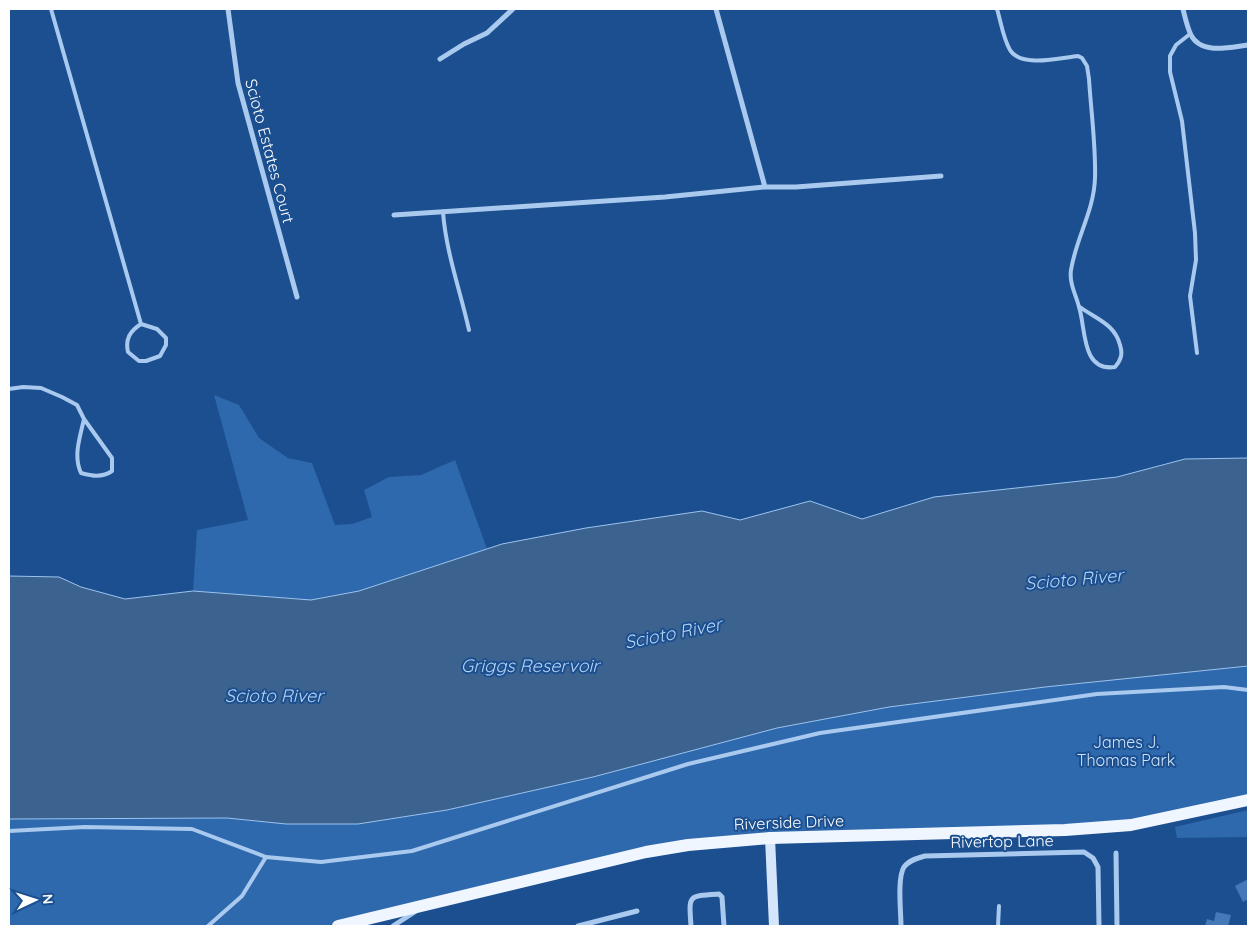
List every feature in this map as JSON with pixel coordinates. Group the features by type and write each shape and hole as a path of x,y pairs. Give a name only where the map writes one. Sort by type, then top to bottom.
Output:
{"main road":[{"name":"Riverside Drive","path":"338,926 646,852 688,845 770,838 1100,828 1131,825 1248,800"},
{"path":"770,838 774,926"}],"street":[{"name":"Scioto Estates Court","path":"228,9 238,82 297,297"},
{"path":"440,59 464,44 487,33 512,9"},
{"path":"716,9 765,187"},
{"path":"1183,9 1190,34 1195,42 1203,47 1248,45"},
{"path":"394,215 665,197 765,187 796,187 941,176"},
{"name":"Rivertop Lane","path":"902,926 901,878 904,867 914,859 925,856 1084,852 1093,858 1098,867 1099,926"},
{"path":"1116,853 1116,926"},
{"path":"692,926 689,903 692,898 719,894 722,897 724,926"},
{"path":"393,926 426,905"},
{"path":"578,926 637,911"}],"lane":[{"path":"51,9 141,324"},
{"path":"997,9 1006,43 1016,58 1032,60 1078,56 1082,58 1087,66 1095,178 1092,201 1074,255 1071,272 1075,297 1080,308 1084,334 1091,355 1098,365 1105,368 1115,367 1120,361 1122,352 1114,330 1080,308"},
{"path":"1190,34 1176,45 1170,56 1170,72 1182,122 1195,233 1196,260 1190,296 1197,353"},
{"path":"443,212 446,242 469,330"},
{"path":"141,324 157,329 166,338 166,345 160,356 146,361 139,361 128,352 130,333 141,324"},
{"path":"9,389 23,387 41,388 77,405 84,419 112,458 112,471 108,474 95,476 81,473 78,466 77,451 84,419"},
{"path":"9,831 85,827 192,829 266,857 321,862 412,851 688,764 820,733 1097,694 1224,687 1248,690"},
{"path":"208,926 242,896 266,857"},
{"path":"998,926 999,906"}],"green space":[{"path":"214,395 239,405 259,438 288,458 312,463 335,525 352,524 372,517 364,490 389,477 421,475 455,460 487,549 359,591 311,600 193,591 197,530 248,520"},
{"name":"James J. Thomas Park","path":"1248,666 1248,800 1138,823 688,845 338,926 9,926 9,819 227,818 286,824 358,824 447,810 593,777 777,728 889,707 1045,687"},
{"path":"1248,810 1248,837 1177,838 1175,827"}],"water":[{"name":"Griggs Reservoir","path":"1248,458 1248,666 1045,687 889,707 777,728 593,777 447,810 358,824 286,824 227,818 9,819 9,576 59,577 81,587 125,599 193,591 311,600 359,591 502,544 586,528 702,511 740,520 810,501 862,519 934,497 1117,477 1185,459"}],"building":[{"path":"1248,879 1248,899 1243,902 1235,886"},
{"path":"1216,912 1231,915 1228,926 1205,926 1207,919 1214,921"}],"water label":[{"name":"Scioto River","path":"1074,579"},
{"name":"Scioto River","path":"673,633"},
{"name":"Scioto River","path":"274,695"}]}
